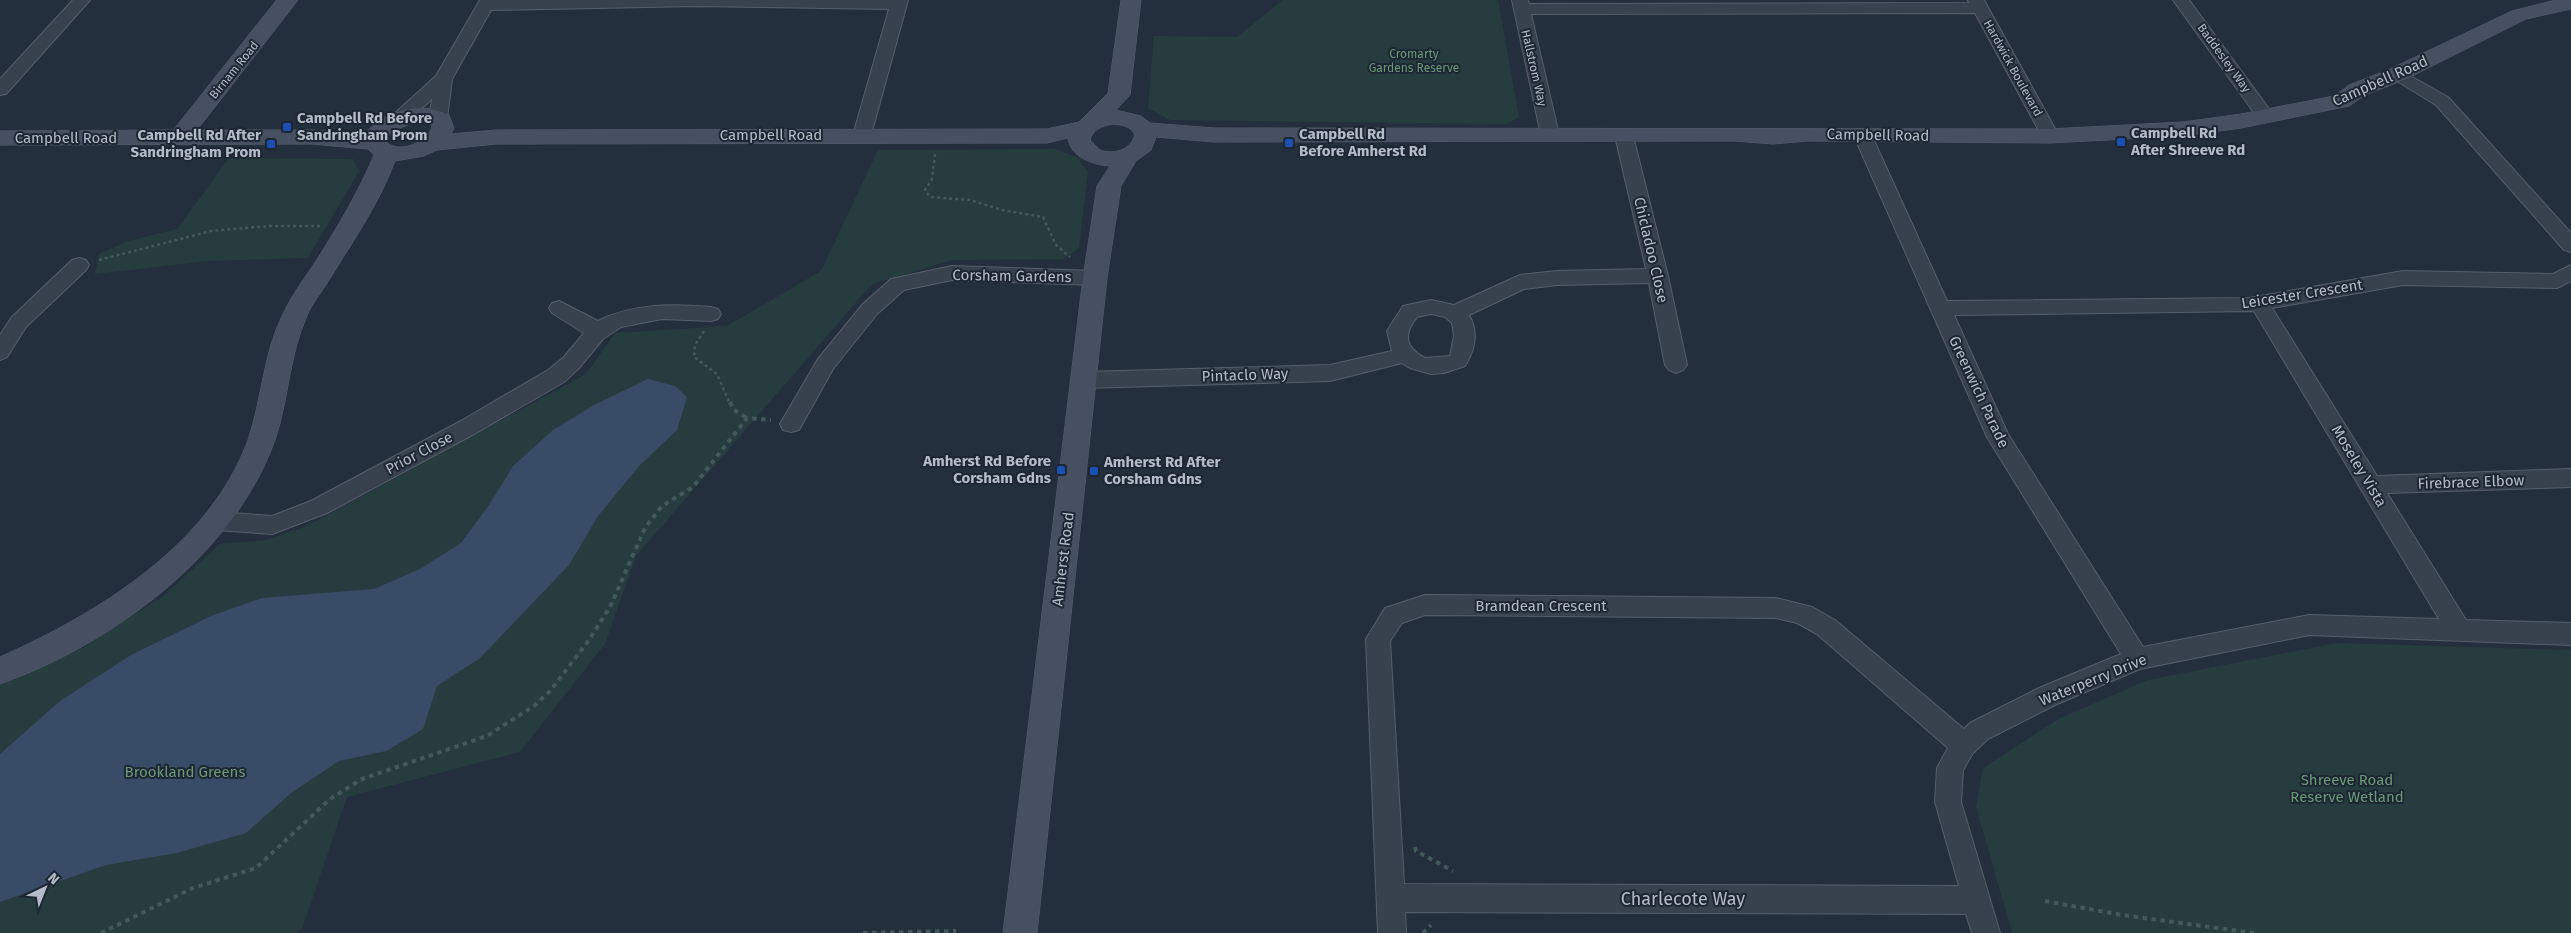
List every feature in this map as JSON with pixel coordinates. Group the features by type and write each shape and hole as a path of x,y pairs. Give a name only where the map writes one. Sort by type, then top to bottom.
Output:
{"street":[{"path":"0,90 82,0"},
{"name":"Birnam Road","path":"179,138 288,0"},
{"path":"1089,138 1119,95 1132,0"},
{"name":"Baddesley Way","path":"2181,0 2266,117"},
{"path":"372,190 381,148 378,133 443,79 487,2 900,2 862,135"},
{"name":"Campbell Road","path":"1136,138 1214,135 1624,136 1734,134 1773,137 1808,134 1863,136 2050,136 2183,129 2266,117 2341,101 2357,90 2398,74 2524,7 2564,3"},
{"path":"1521,5 1978,4"},
{"name":"Hardwick Boulevard","path":"1978,4 2050,136"},
{"name":"Hallstrom Way","path":"1521,5 1550,135"},
{"path":"2398,74 2442,101 2571,245"},
{"path":"431,143 441,133 443,79"},
{"path":"1119,95 1136,138"},
{"name":"Campbell Road","path":"312,137 425,114 496,137"},
{"path":"1089,138 1113,117 1136,138"},
{"name":"Campbell Road","path":"0,138 312,137 410,152 431,143 496,137 862,135 1089,138"},
{"name":"Chicladoo Close","path":"1624,136 1658,276 1676,365"},
{"name":"Greenwich Parade","path":"1863,136 1998,437 2137,659"},
{"path":"1089,138 1117,159 1136,138"},
{"path":"1089,138 1109,186"},
{"name":"Amherst Road","path":"1020,933 1095,278 1109,186 1136,138"},
{"path":"0,671 82,631 157,579 190,549 216,521 246,477 261,439 284,344 294,315 372,190 410,152"},
{"path":"0,352 19,322 79,265"},
{"name":"Leicester Crescent","path":"1940,308 2259,303 2403,278 2557,280 2571,272"},
{"name":"Corsham Gardens","path":"791,424 826,364 870,309 898,284 952,273 1095,278"},
{"path":"1455,313 1520,282 1557,278 1658,276"},
{"name":"Moseley Vista","path":"2259,303 2459,630"},
{"path":"1431,307 1455,313 1463,322 1465,348 1458,361 1440,366 1428,366 1417,364 1404,354 1397,335 1400,324 1410,311 1431,307"},
{"path":"559,308 598,331"},
{"name":"Prior Close","path":"216,521 272,525 296,518 319,507 551,379 566,369 587,340 598,331 633,315 652,312 711,314"},
{"name":"Pintaclo Way","path":"1083,380 1330,373 1392,360 1404,354"},
{"name":"Firebrace Elbow","path":"2370,485 2571,478"},
{"name":"Bramdean Crescent","path":"1392,933 1378,639 1394,614 1425,605 1776,608 1803,614 1826,627 1964,745"},
{"name":"Waterperry Drive","path":"1986,933 1948,802 1950,768 1964,745 1979,731 2048,696 2137,659 2309,625 2459,630"},
{"path":"2459,630 2571,634"},
{"name":"Charlecote Way","path":"1390,898 1977,900"}],"path":[{"path":"937,146 932,179 925,190 930,197 959,198 977,201 996,209 1035,213 1043,217 1052,241 1061,252 1072,258"},
{"path":"79,265 211,231 268,226 327,226"},
{"path":"711,314 703,335 695,345 694,357 716,373 727,392 730,405 734,411 747,418 764,418 791,424"},
{"path":"102,933 194,888 256,868 330,799 362,779 487,736 512,722 534,706 550,690 590,640 610,607 645,528 662,506 693,487 744,426 747,418"},
{"path":"1415,841 1416,851 1455,872 1458,898 1423,933"},
{"path":"2045,900 2122,915 2254,933"},
{"path":"863,933 956,932"}],"green space":[{"name":"Cromarty Gardens Reserve","path":"1283,0 1498,0 1519,117 1506,124 1170,120 1148,108 1154,36 1237,37"},
{"name":"Brookland Greens","path":"1055,149 1077,157 1088,172 1079,248 1064,259 952,260 872,284 636,556 605,644 520,752 347,797 302,929 296,933 0,933 0,685 82,648 165,595 220,544 267,540 307,526 586,374 615,333 727,326 821,271 878,150"},
{"path":"229,158 353,159 359,171 308,258 208,261 95,274 99,254 125,242 177,229"},
{"name":"Shreeve Road Reserve Wetland","path":"2337,643 2571,650 2571,933 2012,933 1976,807 1983,768 2060,718 2148,680"}],"water":[{"path":"648,379 675,386 687,397 677,430 639,466 598,516 569,565 480,658 437,686 423,729 386,751 339,761 291,793 246,833 177,853 106,865 0,902 0,754 60,701 131,655 211,616 262,598 374,589 420,569 461,543 489,505 513,466 553,430 594,405"}],"place":[{"name":"Campbell Rd Before Sandringham Prom","path":"287,127"},
{"name":"Campbell Rd After Shreeve Rd","path":"2121,142"},
{"name":"Campbell Rd Before Amherst Rd","path":"1289,143"},
{"name":"Campbell Rd After Sandringham Prom","path":"271,144"},
{"name":"Amherst Rd Before Corsham Gdns","path":"1061,470"},
{"name":"Amherst Rd After Corsham Gdns","path":"1094,471"}]}
